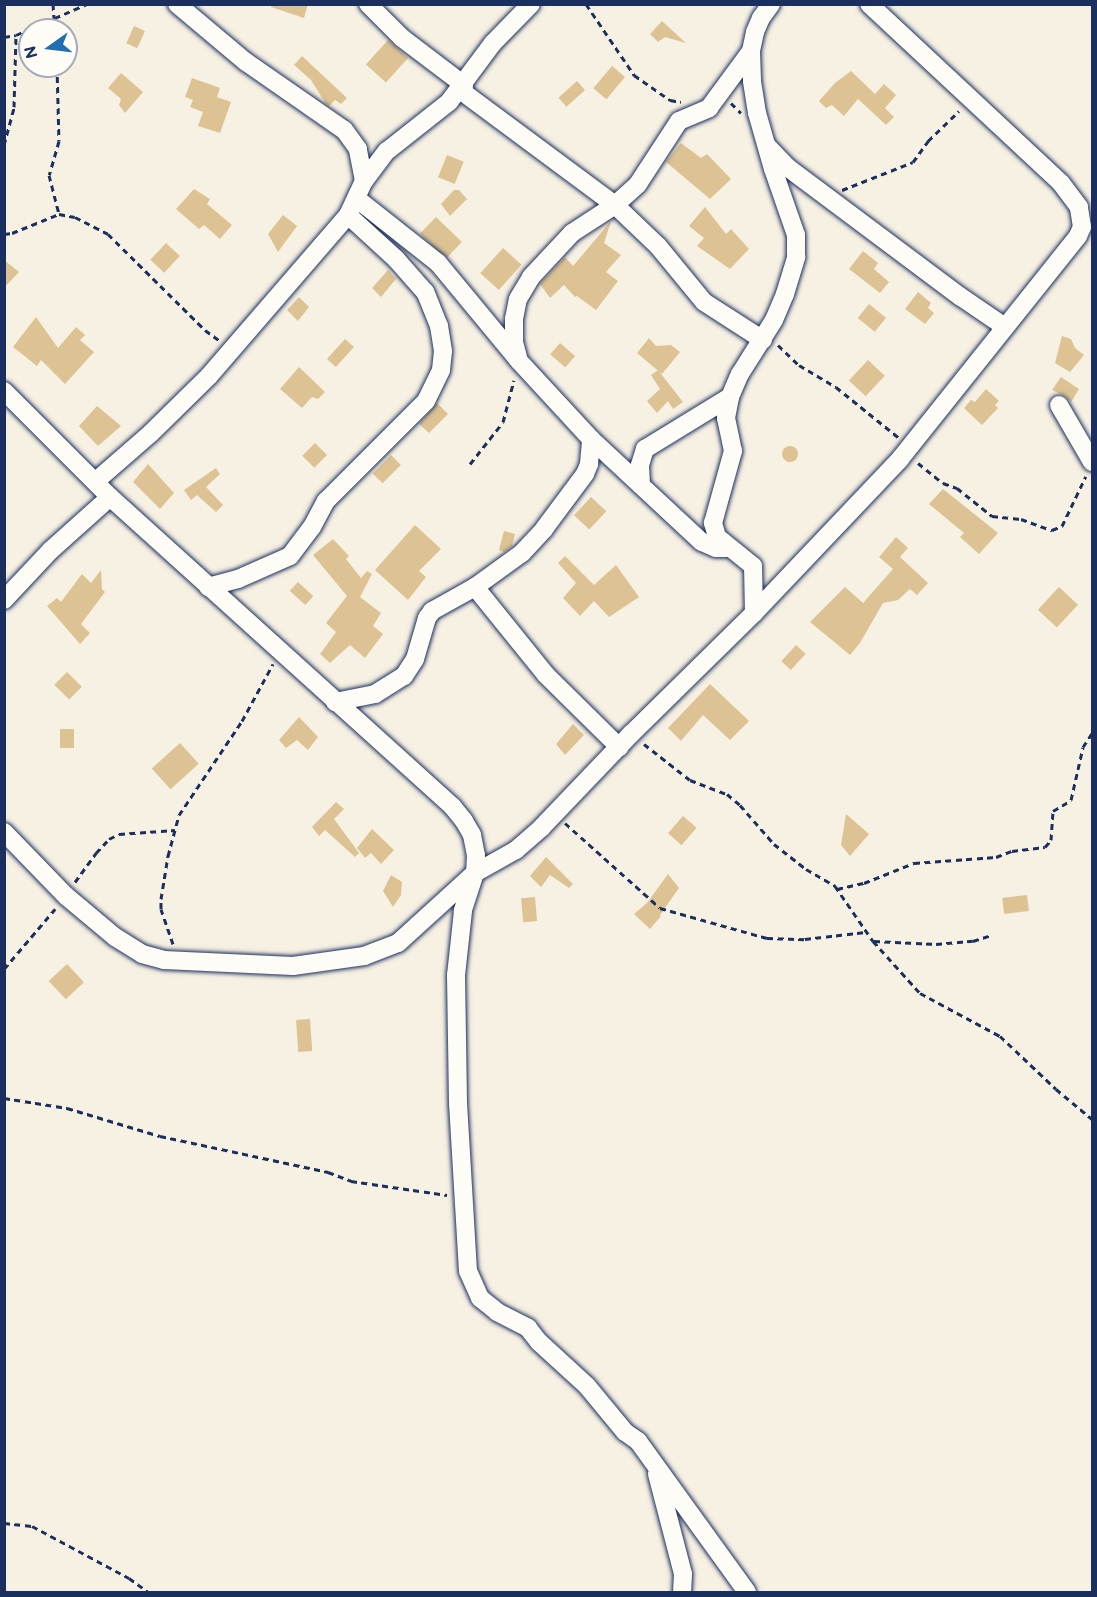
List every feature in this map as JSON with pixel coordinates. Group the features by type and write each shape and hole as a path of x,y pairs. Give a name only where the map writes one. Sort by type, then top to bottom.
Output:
{"street":[{"path":"177,4 246,62 344,130 358,149 364,181"},
{"path":"368,4 402,38 462,88 615,205 657,246 704,302 765,336"},
{"path":"96,481 182,404 233,350 348,216 364,181 387,151 449,102 462,88 493,43 531,4"},
{"path":"754,613 754,571 749,562 717,537 713,523 734,451 726,418 730,397 740,374 765,336 785,294 796,257 797,242 757,112 751,51 757,12 771,4"},
{"path":"4,832 66,896 115,936 142,954 177,961 293,966 364,956 398,943 475,873 516,850 555,814 625,740 754,613 905,453 1078,236 1082,218 1079,207 1061,183 869,4"},
{"path":"519,361 513,342 514,319 518,300 531,277 572,234 615,205 638,184 679,121 709,108 751,51"},
{"path":"766,145 787,167 961,297 1005,327"},
{"path":"357,199 438,264 519,361 591,439 702,542 716,548 731,548"},
{"path":"208,587 238,579 290,556 312,527 326,501 426,401 441,370 443,351 439,326 424,292 411,274 348,216"},
{"path":"4,391 110,496 208,587 452,806 472,836 476,855 475,873 463,911 456,975 458,1103 468,1271 480,1298 497,1312 528,1328 539,1342 587,1386 625,1432 638,1442 747,1593"},
{"path":"641,485 640,465 645,449 730,397"},
{"path":"1059,405 1090,468"},
{"path":"335,702 375,694 404,676 415,659 427,618 440,606 475,587 522,553 544,529 585,474 589,464 591,439"},
{"path":"4,600 51,550 110,496"},
{"path":"475,587 546,675 625,740"},
{"path":"654,1463 683,1574 682,1593"}],"path":[{"path":"53,4 55,18 87,4"},
{"path":"586,4 634,75 670,100 683,102"},
{"path":"4,37 16,35 14,107 4,145"},
{"path":"57,78 59,141 49,175 59,213"},
{"path":"825,195 913,162 928,141 971,98"},
{"path":"4,234 59,213 75,217 108,234 205,330 233,350"},
{"path":"765,336 799,365 836,387 896,434 905,453 992,516 1022,519 1052,530 1062,526 1090,468"},
{"path":"470,464 503,423 519,361"},
{"path":"177,961 171,930 161,909 168,856 179,815 242,721 262,688 279,651"},
{"path":"837,889 864,883 914,862 996,857 1011,851 1045,847 1051,840 1053,811 1071,800 1083,747 1092,733"},
{"path":"625,740 690,780 727,794 740,805 774,844 837,889 873,941 920,993 1000,1036 1092,1119"},
{"path":"555,814 660,908 767,938 805,939 866,932"},
{"path":"4,969 19,955 109,839 132,832 175,830"},
{"path":"873,941 936,944 973,941 991,935"},
{"path":"4,1098 67,1108 160,1136 328,1172 351,1181 464,1198"},
{"path":"4,1523 32,1526 129,1578 148,1593"}],"building":[{"path":"271,4 308,4 304,18 271,7"},
{"path":"662,21 686,43 665,37 658,42 650,34"},
{"path":"134,26 145,31 137,48 126,43"},
{"path":"388,40 408,58 386,83 366,65"},
{"path":"302,56 347,98 341,104 335,100 329,106 326,104 311,80 294,65"},
{"path":"612,66 625,77 606,99 593,88"},
{"path":"851,71 875,94 884,84 896,95 885,108 894,117 886,125 858,99 844,116 832,105 826,108 819,101 835,83"},
{"path":"121,73 143,92 125,113 119,105 121,99 108,88"},
{"path":"192,78 220,88 217,97 231,102 220,133 198,126 203,112 190,107 193,100 185,97"},
{"path":"577,81 585,90 566,107 558,98"},
{"path":"681,143 701,158 707,154 731,179 710,199 666,162"},
{"path":"447,155 464,162 455,184 438,177"},
{"path":"194,189 210,199 207,204 232,225 220,239 204,225 199,229 176,209"},
{"path":"454,190 459,190 467,199 450,216 441,204"},
{"path":"705,207 726,234 731,229 749,249 730,269 697,246 704,238 689,226"},
{"path":"283,215 297,226 278,252 268,234"},
{"path":"436,217 462,242 446,259 420,234"},
{"path":"611,221 604,243 621,255 606,272 618,281 596,310 577,296 575,297 564,285 550,298 540,284 565,257 573,266"},
{"path":"166,243 180,256 164,273 150,260"},
{"path":"503,248 522,265 499,290 480,273"},
{"path":"863,251 878,263 874,269 889,282 880,293 849,269"},
{"path":"4,260 19,272 4,288"},
{"path":"388,270 396,279 381,297 372,288"},
{"path":"918,292 931,303 928,308 934,313 925,324 905,309"},
{"path":"299,297 309,307 298,321 287,310"},
{"path":"869,304 886,318 875,332 858,318"},
{"path":"36,317 58,348 76,327 85,335 80,340 94,352 65,384 41,360 37,366 13,347"},
{"path":"1062,336 1071,339 1075,348 1084,355 1070,372 1055,363"},
{"path":"649,338 656,346 671,345 680,352 662,374 637,353"},
{"path":"345,339 354,347 336,367 327,359"},
{"path":"560,343 575,356 565,367 550,354"},
{"path":"868,360 885,376 866,396 849,380"},
{"path":"299,367 325,392 318,399 312,397 302,408 280,389"},
{"path":"658,370 683,402 673,409 668,401 657,413 647,401 660,389 651,375"},
{"path":"1061,377 1079,389 1071,402 1065,396 1052,390"},
{"path":"986,389 999,401 995,405 998,408 982,425 964,408 971,400 975,402"},
{"path":"437,403 448,414 429,433 419,424"},
{"path":"97,406 121,426 98,446 79,426"},
{"path":"315,443 327,455 314,468 302,456"},
{"path":"790,446 796,448 798,454 796,460 790,462 784,460 782,454 784,448"},
{"path":"391,455 401,465 383,483 373,473"},
{"path":"148,464 174,493 160,509 133,482"},
{"path":"216,468 220,474 206,487 223,505 216,512 197,495 191,500 184,490"},
{"path":"943,489 998,533 979,554 960,537 964,533 929,504"},
{"path":"591,497 606,511 589,530 574,515"},
{"path":"415,525 441,549 419,571 426,577 408,600 375,570"},
{"path":"504,531 515,534 512,546 504,552 499,550"},
{"path":"896,537 908,548 900,557 928,583 917,595 910,589 898,600 883,603 860,643 850,655 810,622 845,587 863,603 893,569 879,557"},
{"path":"333,539 349,556 346,559 361,578 367,571 372,574 360,597 381,613 373,626 383,634 365,658 350,645 330,663 320,654 336,632 326,623 347,596 313,555"},
{"path":"565,556 594,585 616,565 639,597 609,617 594,601 580,616 563,598 576,583 558,563"},
{"path":"101,570 102,589 105,592 81,624 90,633 80,644 47,606 57,598 61,602 82,574 91,583"},
{"path":"298,582 313,596 305,605 290,591"},
{"path":"1059,587 1078,605 1057,627 1038,610"},
{"path":"796,645 806,654 791,670 781,661"},
{"path":"67,672 82,687 69,700 54,685"},
{"path":"710,684 749,721 730,740 703,715 681,741 668,728"},
{"path":"299,717 318,737 308,750 297,740 286,748 279,740"},
{"path":"573,724 584,735 565,755 556,744"},
{"path":"60,729 74,729 74,748 60,748"},
{"path":"180,743 199,764 170,789 152,768"},
{"path":"336,802 344,809 334,819 359,853 355,857 325,830 319,836 312,827"},
{"path":"846,814 869,834 850,856 841,845"},
{"path":"683,816 697,828 681,845 668,833"},
{"path":"372,829 394,850 381,864 371,853 365,858 357,848"},
{"path":"546,857 573,884 569,888 550,875 541,887 530,876"},
{"path":"668,874 679,888 650,929 634,914 647,903"},
{"path":"391,875 402,882 401,895 393,907 383,891"},
{"path":"1027,895 1029,911 1004,914 1002,898"},
{"path":"535,897 537,921 523,922 521,898"},
{"path":"67,964 84,982 66,999 49,981"},
{"path":"310,1019 312,1051 298,1052 296,1020"}]}
